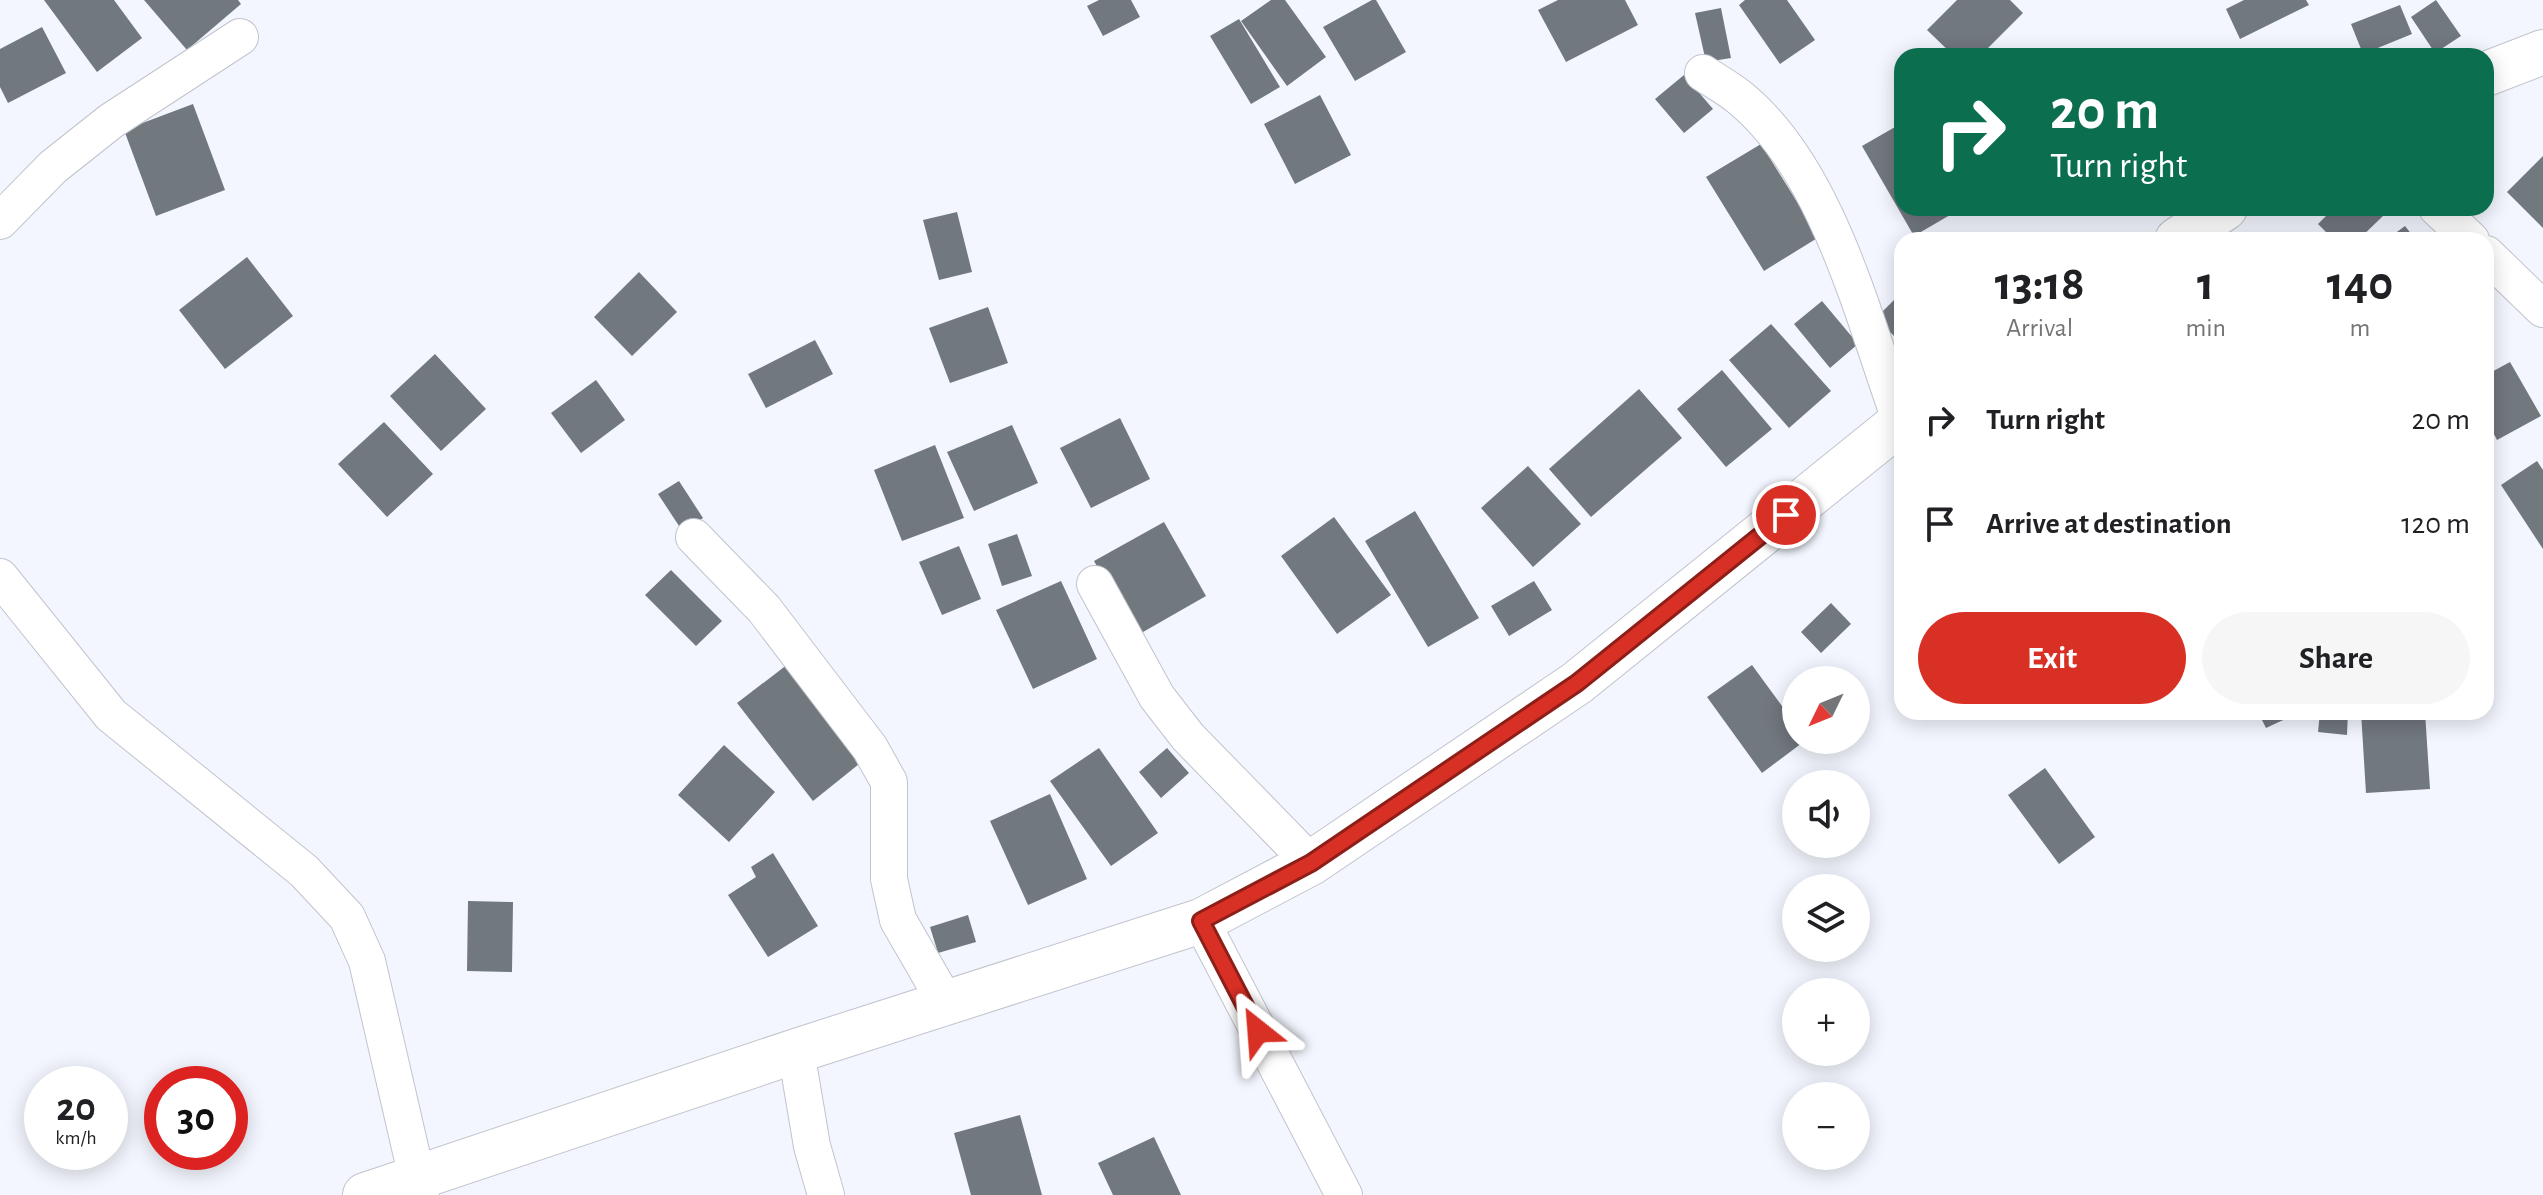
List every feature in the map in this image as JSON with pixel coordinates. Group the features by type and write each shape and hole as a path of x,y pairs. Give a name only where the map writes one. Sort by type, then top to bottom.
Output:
{"main road":[{"path":"2494,71 2543,52"},
{"path":"2189,232 2213,216"},
{"path":"365,1195 419,1186 796,1051 1201,921 1311,863 1577,683 1894,428"}],"street":[{"path":"0,221 53,167 111,121 240,37"},
{"path":"1703,73 1740,97 1773,131 1804,176 1838,248 1894,400"},
{"path":"2446,216 2462,232"},
{"path":"2494,262 2543,309"},
{"path":"694,537 773,620 828,690 889,782 889,879 898,920 946,1003"},
{"path":"0,577 111,715 304,871 347,917 367,961 419,1186"},
{"path":"1095,584 1157,697 1188,737 1311,863"},
{"path":"1201,921 1344,1195"},
{"path":"796,1051 812,1146 826,1195"}],"building":[{"path":"44,0 114,0 142,38 97,72"},
{"path":"144,0 238,0 241,4 187,50"},
{"path":"1099,0 1131,0 1140,17 1103,36 1087,6"},
{"path":"1271,0 1285,0 1326,57 1287,86 1241,21"},
{"path":"1376,0 1406,52 1355,81 1323,27"},
{"path":"1558,0 1625,0 1638,25 1566,62 1538,10"},
{"path":"1745,0 1787,0 1815,40 1780,64 1739,5"},
{"path":"1957,0 2010,0 2023,13 1988,48 1946,48 1927,30"},
{"path":"2244,0 2306,0 2309,5 2240,39 2226,9"},
{"path":"2436,0 2461,36 2443,48 2432,48 2411,17"},
{"path":"2400,5 2412,34 2378,48 2361,48 2351,24"},
{"path":"1721,8 1731,58 1706,62 1695,13"},
{"path":"1239,19 1280,87 1251,104 1210,36"},
{"path":"42,27 66,73 8,103 0,87 0,49"},
{"path":"1684,75 1713,109 1684,133 1655,99"},
{"path":"1320,95 1351,155 1295,184 1264,124"},
{"path":"193,104 225,190 156,216 124,130"},
{"path":"1894,128 1894,201 1862,146"},
{"path":"1761,144 1819,237 1764,271 1706,177"},
{"path":"2543,156 2543,228 2507,192"},
{"path":"957,212 972,272 939,280 923,220"},
{"path":"1902,216 1948,216 1921,232 1912,232"},
{"path":"2326,216 2383,216 2366,232 2326,232 2318,224"},
{"path":"247,257 293,316 225,369 179,310"},
{"path":"639,272 677,312 632,356 594,317"},
{"path":"1894,300 1894,336 1876,318"},
{"path":"1822,301 1858,344 1830,368 1794,324"},
{"path":"988,307 1008,363 950,383 929,328"},
{"path":"1771,324 1831,391 1789,428 1729,360"},
{"path":"815,340 833,374 766,408 748,374"},
{"path":"435,354 486,409 441,451 390,396"},
{"path":"2510,362 2541,416 2497,440 2494,434 2494,371"},
{"path":"1722,370 1772,429 1726,467 1677,409"},
{"path":"596,380 625,420 581,453 551,413"},
{"path":"1639,389 1682,438 1591,517 1549,469"},
{"path":"1120,418 1150,479 1091,508 1060,448"},
{"path":"384,422 433,474 387,517 338,464"},
{"path":"1012,425 1038,483 974,511 947,452"},
{"path":"935,445 964,518 902,541 874,470"},
{"path":"2537,461 2543,470 2543,549 2501,485"},
{"path":"1528,466 1581,524 1533,567 1481,508"},
{"path":"679,481 703,518 683,532 658,494"},
{"path":"1415,511 1479,618 1428,647 1365,541"},
{"path":"1334,517 1391,595 1337,634 1281,556"},
{"path":"1164,522 1206,596 1136,636 1094,561"},
{"path":"1017,534 1032,576 1002,586 988,544"},
{"path":"959,546 981,599 942,615 919,562"},
{"path":"671,570 722,621 696,646 645,595"},
{"path":"1061,581 1097,659 1033,689 996,610"},
{"path":"1534,581 1552,610 1509,636 1491,606"},
{"path":"1831,603 1851,624 1821,653 1801,632"},
{"path":"788,664 864,760 813,801 737,703"},
{"path":"1752,665 1782,706 1782,754 1787,754 1762,773 1707,697"},
{"path":"2262,720 2283,720 2266,728"},
{"path":"2319,720 2348,720 2347,735 2318,732"},
{"path":"2361,720 2426,720 2430,789 2366,793"},
{"path":"724,745 775,792 729,842 678,795"},
{"path":"1099,748 1158,833 1111,866 1050,781"},
{"path":"1167,748 1189,773 1161,798 1139,772"},
{"path":"2045,768 2095,837 2059,864 2008,795"},
{"path":"1050,794 1087,879 1028,905 990,821"},
{"path":"773,853 818,926 768,957 728,895 756,877 751,867"},
{"path":"468,901 513,902 512,972 467,971"},
{"path":"968,915 976,942 938,953 930,927"},
{"path":"1020,1115 1042,1195 971,1195 954,1133"},
{"path":"1154,1137 1181,1195 1113,1195 1098,1163"}],"route":[{"path":"1258,1031 1201,921 1311,863 1577,683 1786,515"}]}
